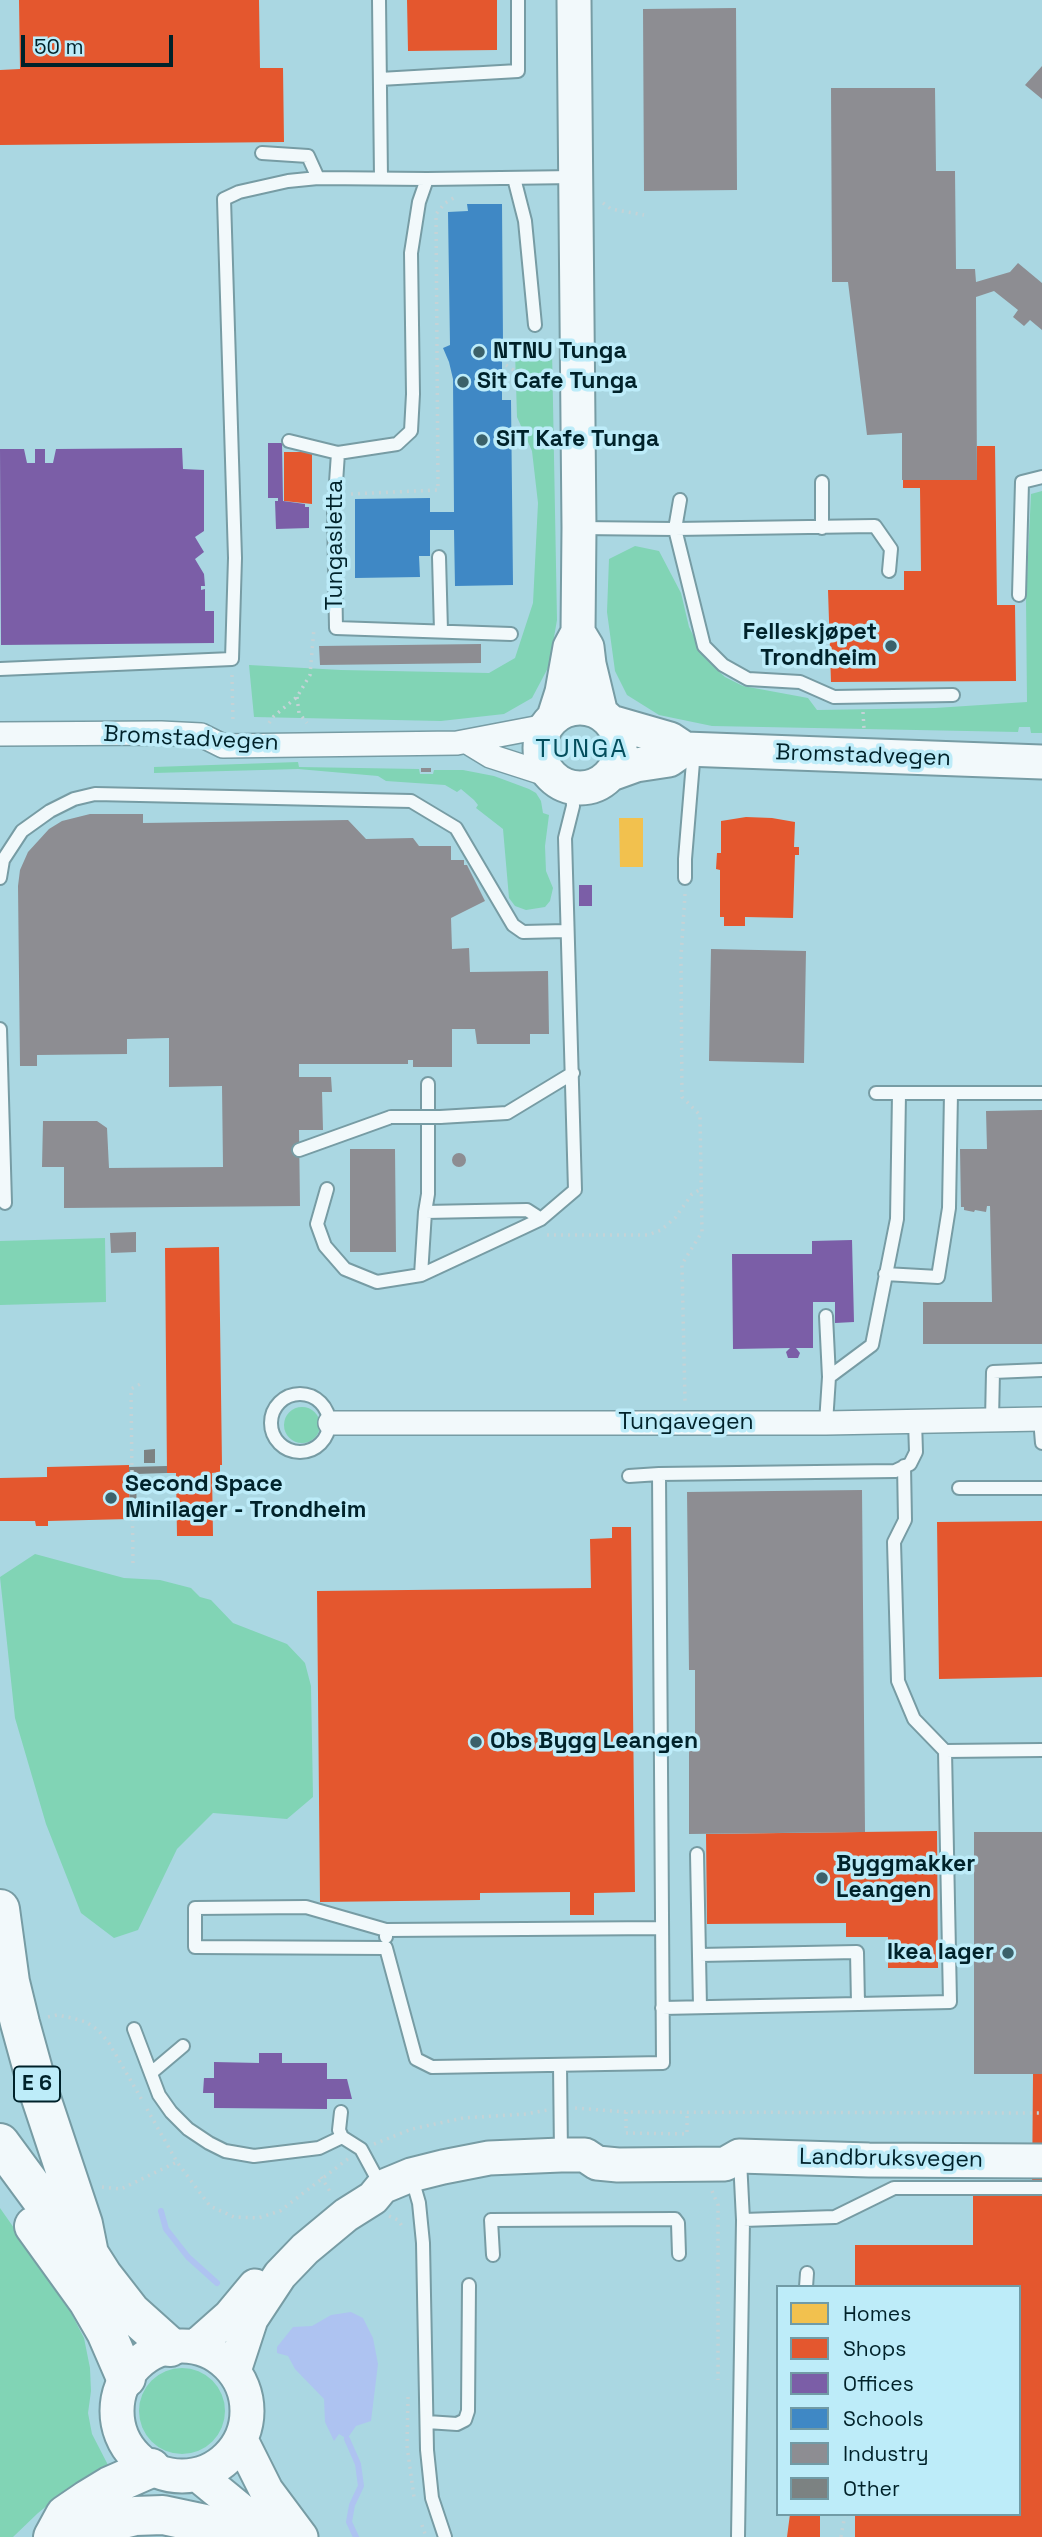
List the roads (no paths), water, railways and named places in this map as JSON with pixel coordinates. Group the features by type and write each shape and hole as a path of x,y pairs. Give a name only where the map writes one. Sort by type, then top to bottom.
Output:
{"highway":[{"name":"E 6","path":"0,1909 10,1982 20,2023 39,2092 83,2224 89,2254"},
{"name":"E 6","path":"0,2143 64,2230 89,2254 131,2312 183,2347"},
{"path":"0,2179 88,2301 106,2332 126,2378"},
{"path":"53,2537 65,2515 110,2486 151,2468"},
{"path":"79,2537 111,2522 135,2516 163,2515 188,2518 240,2537"}],"street":[{"path":"574,0 578,632 570,647 562,692 550,722 540,738 539,750 542,763 561,781 596,785 611,774 619,758 620,746 617,733 606,718 589,664 587,647 578,632"},
{"path":"550,722 564,710 577,708 590,709 606,718"},
{"name":"Bromstadvegen","path":"606,718 670,739 690,750 1042,762"},
{"name":"Bromstadvegen","path":"0,734 201,735 223,746 467,742 550,722"},
{"name":"Bromstadvegen","path":"467,742 490,756 561,781"},
{"name":"Bromstadvegen","path":"611,774 636,765 669,760 690,750"},
{"name":"Tungavegen","path":"330,1423 827,1423 1041,1419"},
{"name":"Landbruksvegen","path":"234,2371 251,2319 280,2275 317,2238 373,2198 489,2158 573,2155 597,2163 618,2165 725,2164 739,2156 1042,2161"},
{"name":"Landbruksvegen","path":"183,2347 230,2316 302,2229 321,2211 366,2182 392,2192"},
{"path":"183,2347 210,2352 234,2371 242,2384 248,2412 241,2440 230,2456 215,2468 198,2475 182,2476 151,2468 134,2456 123,2438 117,2418 118,2398 126,2378 137,2364 153,2353 183,2347"},
{"path":"241,2440 266,2490 301,2537"},
{"path":"198,2475 242,2511 267,2537"}],"lane":[{"path":"379,0 381,178"},
{"path":"380,79 518,71 518,0"},
{"path":"262,153 308,156 317,178"},
{"path":"0,669 232,659 234,558 224,200 239,192 288,181 317,178 576,177"},
{"path":"514,178 525,221 535,325"},
{"name":"Tungasletta","path":"426,179 419,202 411,253 411,431 397,444 338,453 335,494 336,628 511,634"},
{"path":"289,442 338,453"},
{"path":"1019,595 1022,482 1042,477"},
{"path":"822,482 822,528"},
{"path":"680,500 675,530 704,646 723,665 748,679 800,682 834,698 953,695"},
{"path":"579,528 675,530 875,526 891,549 889,571"},
{"path":"439,557 441,631"},
{"path":"685,878 690,750"},
{"path":"327,1189 317,1224 325,1246 345,1269 377,1282 421,1275 541,1219 576,1190 565,838 573,806 561,781"},
{"path":"0,878 3,860 22,831 50,811 74,799 95,794 411,801 456,828 513,925 523,932 566,931"},
{"path":"0,1029 5,1203"},
{"path":"299,1150 391,1117 507,1113 573,1073"},
{"path":"421,1275 428,1194 428,1084"},
{"path":"876,1093 1042,1093"},
{"path":"885,1274 938,1277 949,1208 951,1093"},
{"path":"829,1377 872,1346 897,1219 899,1094"},
{"path":"425,1212 527,1210 541,1219"},
{"path":"826,1316 829,1377 827,1423"},
{"path":"992,1420 993,1372 1042,1370"},
{"path":"300,1394 317,1399 324,1406 330,1423 324,1440 318,1447 301,1453 284,1447 277,1441 271,1424 272,1415 283,1400 300,1394"},
{"path":"1041,1419 1042,1443"},
{"path":"629,1476 895,1471 910,1464 916,1452 915,1421"},
{"path":"663,2008 950,2002 945,1751 914,1720 898,1681 894,1542 905,1520 904,1466"},
{"path":"386,1930 386,1948 416,2059 432,2067 663,2063 659,1474"},
{"path":"959,1488 1042,1488"},
{"path":"945,1751 1042,1749"},
{"path":"697,1854 700,2007"},
{"path":"386,1948 195,1947 195,1908 306,1907 386,1930 662,1927"},
{"path":"699,1955 857,1952 858,2004"},
{"path":"134,2029 159,2095 188,2129 209,2143 225,2151 254,2156 319,2148 342,2137"},
{"path":"150,2073 183,2046"},
{"path":"561,2065 562,2107 573,2155"},
{"path":"341,2112 339,2130 342,2137 361,2149 392,2192 419,2203 423,2243 426,2450 432,2498 445,2537"},
{"path":"738,2537 743,2220 739,2156"},
{"path":"743,2220 835,2217 894,2188 1042,2188"},
{"path":"493,2255 491,2220 675,2219 678,2223 679,2254"},
{"path":"806,2285 807,2273"},
{"path":"427,2422 457,2424 465,2420 468,2411 469,2285"}],"water":[{"path":"351,2312 363,2318 373,2338 378,2364 371,2421 356,2426 347,2439 339,2434 334,2441 325,2422 324,2399 295,2369 288,2356 277,2353 277,2347 293,2327 312,2326 331,2315"}],"waterway":[{"path":"161,2211 166,2229 188,2257 217,2283"},
{"path":"347,2439 358,2464 361,2486 352,2505 349,2522 356,2537"}],"place":[{"name":"NTNU Tunga","path":"479,352"},
{"name":"Sit Cafe Tunga","path":"463,382"},
{"name":"SiT Kafe Tunga","path":"482,440"},
{"name":"Felleskjøpet Trondheim","path":"891,646"},
{"name":"Second Space Minilager - Trondheim","path":"111,1498"},
{"name":"Obs Bygg Leangen","path":"476,1742"},
{"name":"Byggmakker Leangen","path":"822,1878"},
{"name":"Ikea lager","path":"1008,1953"}],"district":[{"name":"TUNGA","path":"582,750"}]}
